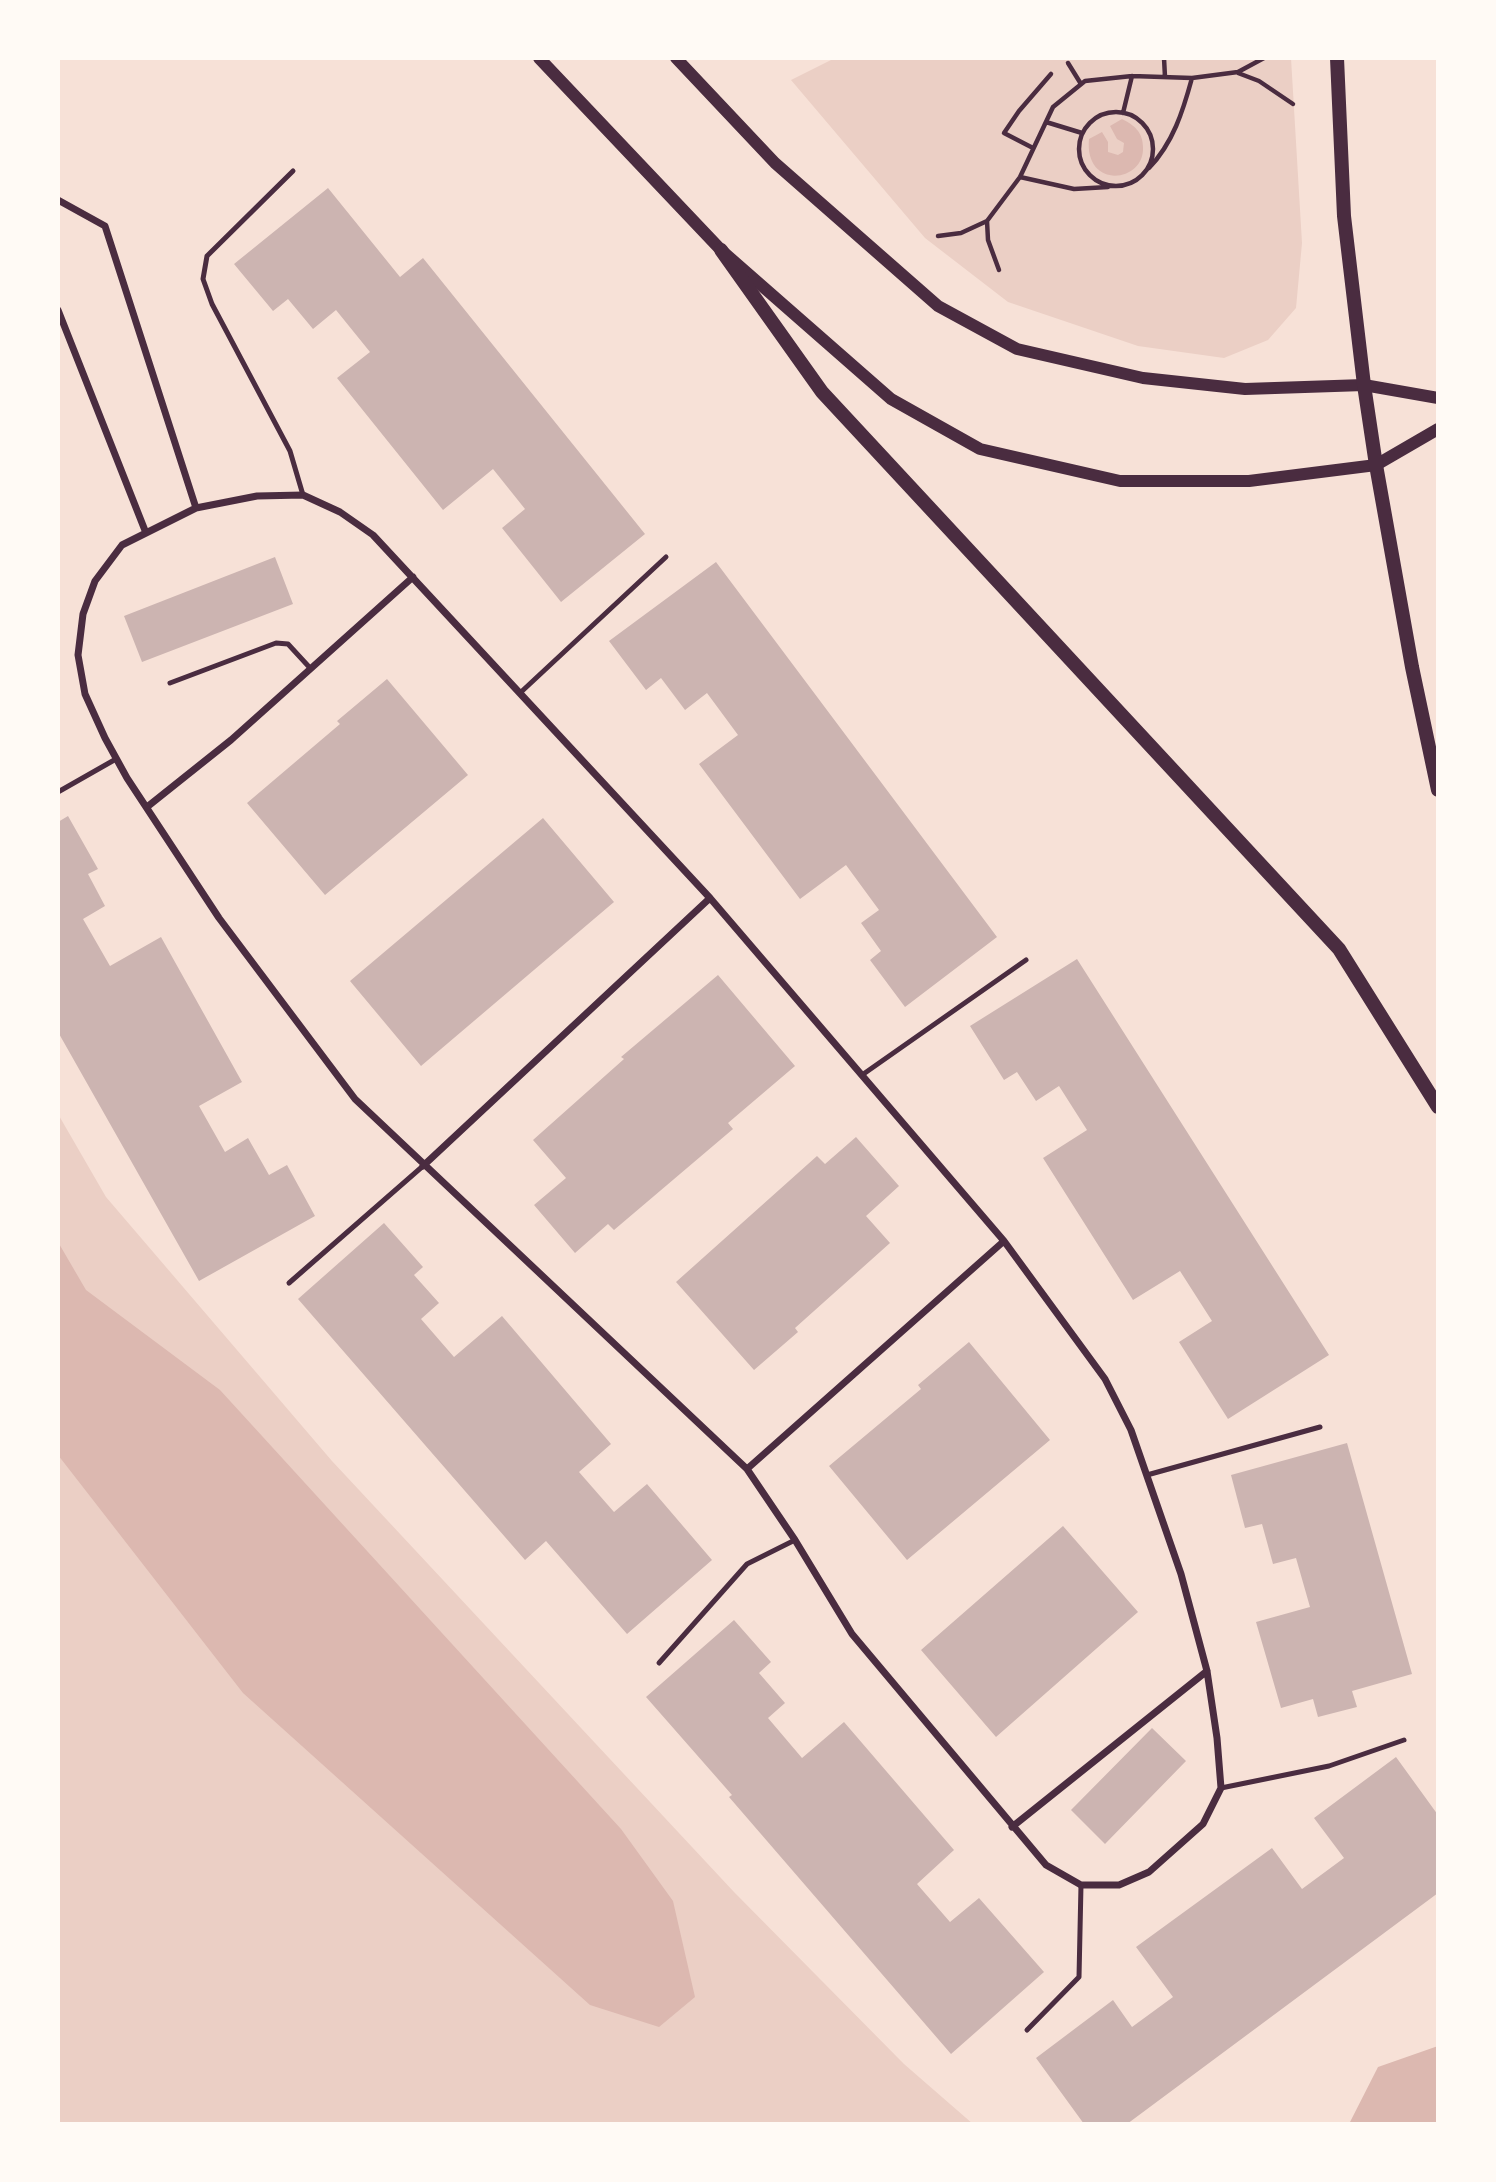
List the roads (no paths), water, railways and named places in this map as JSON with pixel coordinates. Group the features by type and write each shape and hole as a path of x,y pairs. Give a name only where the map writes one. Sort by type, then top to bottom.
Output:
{"main road":[{"path":"1337,58 1344,216 1364,385 1412,667 1438,790"},
{"path":"721,250 822,392 1339,949 1438,1107"}],"street":[{"path":"539,58 721,250 891,399 980,449 1120,481 1249,481 1376,465 1438,429"},
{"path":"676,58 775,163 938,306 1017,349 1156,380 1245,389 1364,385 1438,398"},
{"path":"58,200 105,226 196,508"},
{"path":"58,310 146,533"},
{"path":"303,495 340,512 373,535 710,898 1004,1241 1105,1379 1131,1430 1181,1574 1207,1671 1217,1738 1221,1788 1203,1824 1149,1872 1119,1885 1081,1885 1046,1865 852,1634 795,1540 747,1469 355,1099 219,918 116,759 85,694 78,655 83,614 96,581 122,545 196,508 257,496 303,495"},
{"path":"147,807 231,740 413,577"},
{"path":"423,1166 710,898"},
{"path":"747,1469 1004,1241"},
{"path":"1013,1827 1207,1671"}],"lane":[{"path":"293,171 206,256 203,279 212,304 290,451 303,495"},
{"path":"520,693 666,556"},
{"path":"170,683 276,643 288,644 311,669"},
{"path":"58,792 116,759"},
{"path":"862,1075 1026,960"},
{"path":"289,1283 423,1166"},
{"path":"1147,1475 1320,1427"},
{"path":"659,1663 747,1564 795,1540"},
{"path":"1221,1788 1329,1766 1404,1740"},
{"path":"1027,2030 1079,1977 1081,1885"}]}
